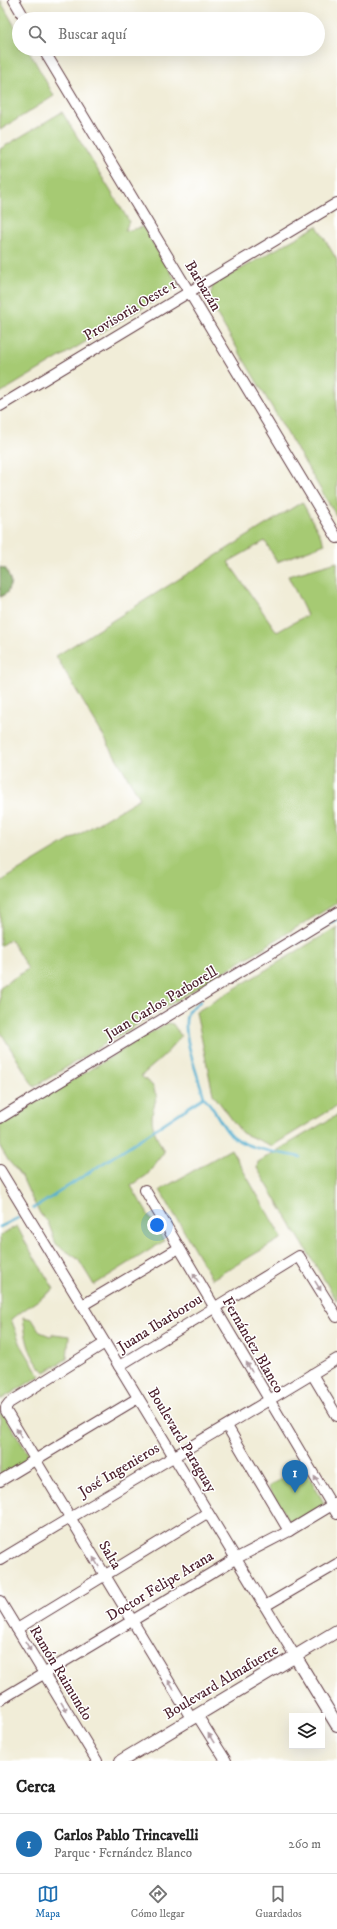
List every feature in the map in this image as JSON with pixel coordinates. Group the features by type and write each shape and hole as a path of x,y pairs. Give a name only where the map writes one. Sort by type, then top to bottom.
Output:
{"main road":[{"name":"Boulevard Almafuerte","path":"120,1761 337,1631"},
{"name":"Boulevard Paraguay","path":"295,1656 337,1726"}],"street":[{"path":"14,0 21,12"},
{"name":"Barbazán","path":"47,56 337,538"},
{"name":"Provisoria Oeste 1","path":"0,406 337,203"},
{"name":"Juan Carlos Parborell","path":"0,1118 337,914"},
{"name":"Boulevard Paraguay","path":"0,1170 295,1656"},
{"name":"Fernández Blanco","path":"145,1190 269,1401 334,1504 337,1514"},
{"path":"83,1305 179,1248"},
{"name":"Juana Ibarborou","path":"119,1366 299,1256 337,1317"},
{"name":"Salta","path":"105,1343 9,1402 6,1407 6,1411 132,1620 194,1716 226,1761"},
{"name":"José Ingenieros","path":"0,1560 173,1455 269,1401 337,1359"},
{"path":"312,1374 337,1416"},
{"path":"0,1481 138,1398"},
{"path":"226,1426 289,1531"},
{"name":"Doctor Felipe Arana","path":"0,1700 235,1559 289,1531 334,1504"},
{"path":"17,1629 207,1513"},
{"path":"265,1606 337,1564"},
{"name":"Ramón Raimundo","path":"0,1601 97,1761"}],"green space":[{"path":"0,0 12,21 12,56 32,56 54,96 0,130"},
{"path":"62,112 129,221 125,231 143,227 179,286 0,393 0,149"},
{"path":"317,226 337,260 337,517 209,301 213,285"},
{"path":"302,502 325,544 277,562 265,541 228,562 277,632 307,615 288,576 337,562 337,903 34,1087 0,1031 0,987 28,969 10,939 0,946 0,882 140,798 56,656"},
{"path":"0,567 6,569 11,583 7,593 0,597"},
{"path":"337,927 337,1106 272,1146 242,1133 213,1094 196,1012"},
{"path":"167,1023 173,1024 181,1036 164,1056 141,1076 152,1085 157,1097 152,1113 152,1120 155,1132 164,1152 147,1175 131,1186 164,1241 94,1285 78,1259 56,1244 48,1222 41,1215 22,1177 8,1160 0,1147 0,1124"},
{"path":"337,1115 337,1301 257,1168 258,1162"},
{"path":"231,1149 282,1238 212,1279 160,1190"},
{"path":"17,1226 54,1289 11,1319 21,1345 40,1376 0,1400 0,1235"},
{"path":"23,1317 32,1319 40,1332 50,1336 54,1334 69,1336 67,1359 45,1372 39,1366 31,1353"},
{"path":"0,1413 3,1413 30,1457 0,1480"},
{"path":"303,1466 324,1503 322,1506 293,1523 289,1521 268,1487"}],"waterway":[{"path":"296,944 337,919"},
{"path":"201,1001 189,1010 186,1018 186,1028 190,1053 204,1097"},
{"path":"33,1208 204,1097 211,1105 227,1131 233,1137 241,1142 260,1149 300,1157"},
{"path":"0,1227 18,1218"}],"place":[{"name":"Carlos Pablo Trincavelli","path":"295,1493"}]}
